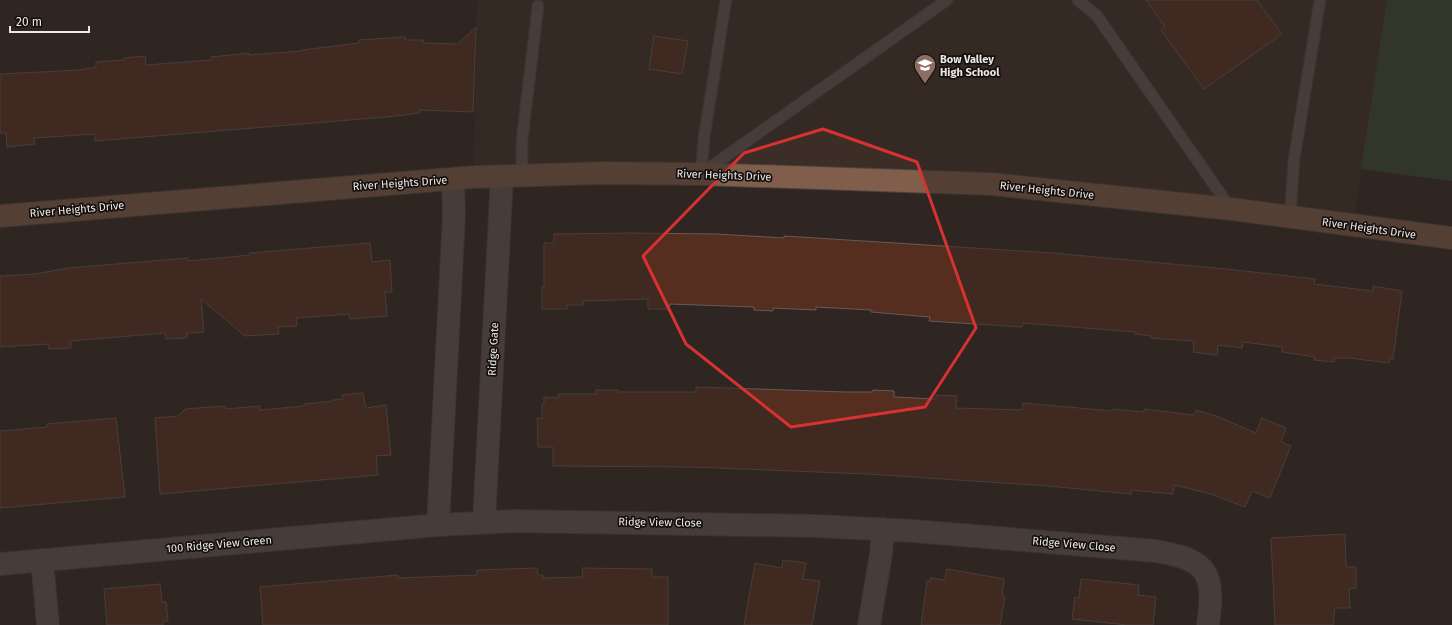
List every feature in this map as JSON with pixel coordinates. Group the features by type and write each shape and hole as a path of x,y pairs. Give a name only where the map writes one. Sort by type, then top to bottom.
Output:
{"street":[{"name":"River Heights Drive","path":"0,216 512,175 603,173 701,174 991,184 1231,209 1450,238"},
{"name":"Ridge Gate","path":"484,522 512,175"},
{"path":"438,525 454,215 453,179"},
{"name":"Ridge View Close","path":"438,525 484,522 708,522 883,529 1156,550 1189,558 1201,566 1211,589 1208,625"},
{"name":"100 Ridge View Green","path":"0,564 438,525"},
{"path":"869,625 881,554 883,529"},
{"path":"42,560 48,625"}],"lane":[{"path":"701,174 704,138 726,0"},
{"path":"701,174 947,0"},
{"path":"1078,0 1097,16 1231,209"},
{"path":"1290,217 1294,159 1320,0"},
{"path":"512,175 522,140 538,6"}],"highlighted area":[{"path":"823,129 917,162 976,328 925,407 791,427 686,344 643,256 744,153"}],"shaded area":[{"name":"Bow Valley High School","path":"477,0 1387,0 1353,225 991,184 474,177"}],"green space":[{"path":"1387,0 1452,0 1452,181 1361,169"}],"building":[{"path":"1146,0 1257,0 1282,34 1204,89 1161,30 1165,27"},
{"path":"476,27 473,112 420,110 420,113 387,117 95,141 95,134 34,138 35,144 7,147 6,133 0,133 0,74 80,70 96,67 96,62 124,60 124,58 145,56 146,65 211,60 211,57 249,53 249,55 302,51 359,43 359,40 405,37 406,40 423,40 424,43 458,44"},
{"path":"654,36 688,41 682,74 649,69"},
{"path":"554,234 716,234 784,238 784,236 1053,253 1315,279 1314,284 1373,291 1373,286 1402,291 1393,359 1390,358 1389,363 1349,358 1335,358 1334,362 1314,360 1315,357 1282,352 1282,347 1243,342 1242,348 1218,345 1217,355 1193,352 1194,341 1151,338 1151,336 1135,334 1135,332 1023,323 1022,327 929,321 930,317 871,312 871,310 816,307 816,310 773,308 773,311 754,310 754,307 670,304 669,309 648,309 648,299 583,301 583,305 567,305 567,309 542,309 542,287 544,286 544,243 554,243"},
{"path":"370,243 372,262 390,260 392,292 385,292 387,316 350,319 349,314 296,318 297,326 278,327 279,334 245,336 201,299 204,332 187,333 187,338 166,339 165,333 70,341 71,348 49,349 48,344 0,347 0,276 35,274 68,268 188,258 188,261 250,255 250,253"},
{"path":"696,387 846,392 872,392 873,390 894,391 894,397 936,399 936,395 957,396 956,408 1022,410 1023,403 1113,411 1113,409 1144,412 1144,409 1194,415 1196,410 1216,416 1256,433 1262,418 1286,428 1281,442 1291,446 1270,498 1252,491 1245,507 1211,494 1174,485 1173,494 1131,490 1131,494 1049,486 867,474 693,467 553,466 553,447 538,447 537,418 542,419 542,404 544,404 544,397 558,398 559,394 596,394 596,390 618,390 618,392 696,392"},
{"path":"363,393 366,408 386,405 391,455 376,456 378,475 160,494 155,418 178,416 185,409 225,406 226,409 260,406 260,410 304,406 304,404 343,399 342,395"},
{"path":"116,418 125,497 0,508 0,431 47,427 47,424"},
{"path":"1345,534 1346,567 1356,567 1356,588 1349,589 1350,608 1335,608 1333,625 1275,625 1271,538"},
{"path":"783,560 806,563 803,579 820,581 812,625 744,625 755,563 782,568"},
{"path":"537,568 538,575 543,575 543,578 583,577 582,568 652,569 652,577 668,577 668,625 263,625 260,587 398,575 398,578 477,575 477,570"},
{"path":"947,569 1004,579 1002,596 1005,597 1000,625 921,625 927,581 930,582 930,578 945,580"},
{"path":"1081,579 1139,585 1138,595 1156,597 1153,625 1127,625 1072,619 1075,597 1079,598"},
{"path":"160,584 162,602 166,602 168,621 163,621 163,625 107,625 104,589"}],"place":[{"name":"Bow Valley High School","path":"925,84"}]}
